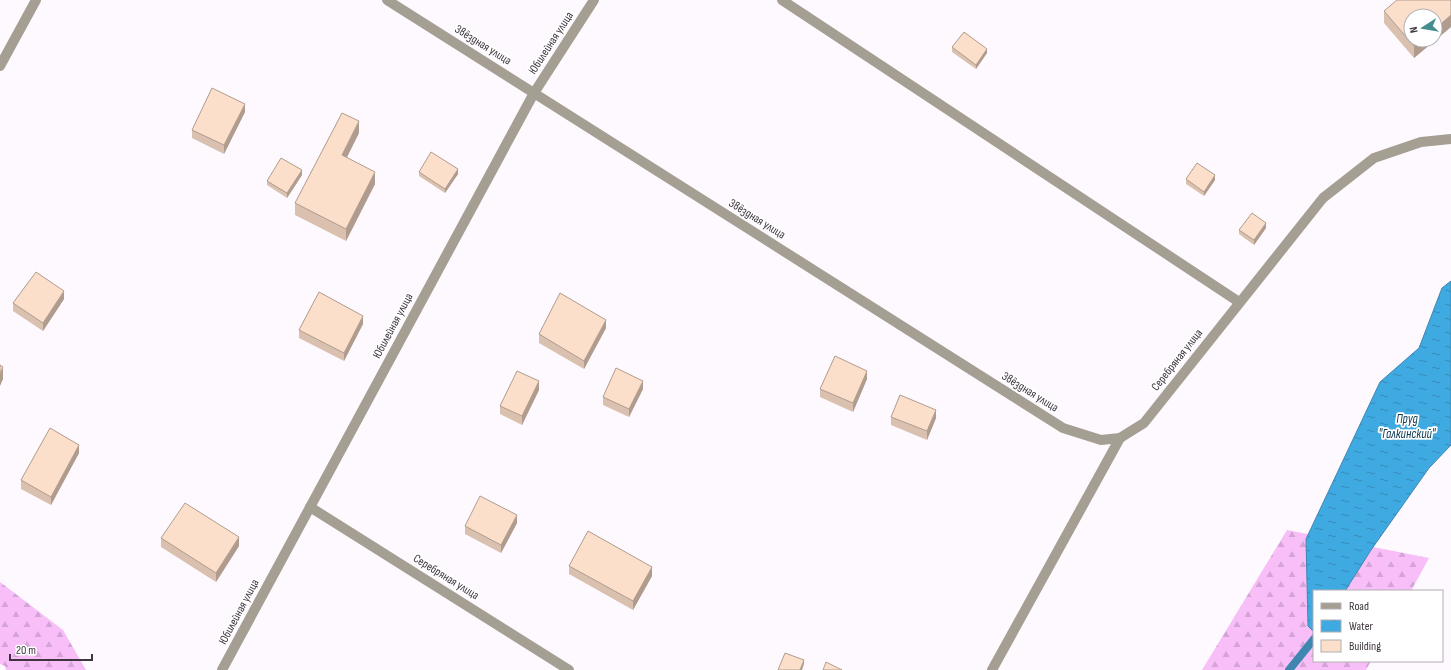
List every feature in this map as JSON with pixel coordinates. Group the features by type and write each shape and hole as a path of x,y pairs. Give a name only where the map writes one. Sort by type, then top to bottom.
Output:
{"street":[{"path":"0,66 36,0"},
{"name":"Звёздная улица","path":"387,0 1063,428 1101,440 1120,438"},
{"name":"Юбилейная улица","path":"222,670 534,93 594,0"},
{"path":"782,0 1239,302"},
{"name":"Серебряная улица","path":"992,670 1120,438 1144,423 1323,198 1374,158 1421,142 1451,139"},
{"name":"Серебряная улица","path":"310,507 569,670"}],"green space":[{"path":"1287,530 1429,558 1412,590 1313,590 1313,662 1370,662 1366,670 1202,670"},
{"path":"0,582 63,630 86,670 6,670 5,666 0,664"}],"water":[{"name":"Пруд \"Галкинский\"","path":"1451,281 1451,445 1429,468 1371,550 1346,590 1313,590 1313,631 1308,626 1306,539 1380,382 1419,348 1442,288"}],"building":[{"path":"1397,0 1451,0 1451,15 1443,22 1443,8 1403,8 1403,33 1384,11"},
{"path":"964,32 987,49 976,65 952,47"},
{"path":"212,88 245,104 224,145 192,130"},
{"path":"342,113 359,121 342,155 375,172 346,229 295,203"},
{"path":"431,152 458,169 445,189 419,172"},
{"path":"281,158 302,170 287,193 267,181"},
{"path":"1197,163 1215,175 1204,192 1186,179"},
{"path":"1252,213 1266,223 1254,240 1239,230"},
{"path":"36,272 64,291 43,323 13,303"},
{"path":"319,292 363,316 344,353 299,330"},
{"path":"560,293 606,320 584,361 539,334"},
{"path":"835,356 867,371 853,403 820,389"},
{"path":"0,365 3,367 0,374"},
{"path":"616,368 643,381 629,409 603,397"},
{"path":"517,371 539,381 522,416 500,406"},
{"path":"900,395 936,410 927,431 891,417"},
{"path":"50,428 79,445 51,497 21,480"},
{"path":"480,496 517,515 501,545 465,526"},
{"path":"185,503 239,537 216,573 161,538"},
{"path":"588,531 652,567 633,601 569,566"},
{"path":"785,653 804,660 800,670 778,670"},
{"path":"826,662 842,670 823,670"}],"waterway":[{"path":"1289,670 1313,640"}]}
